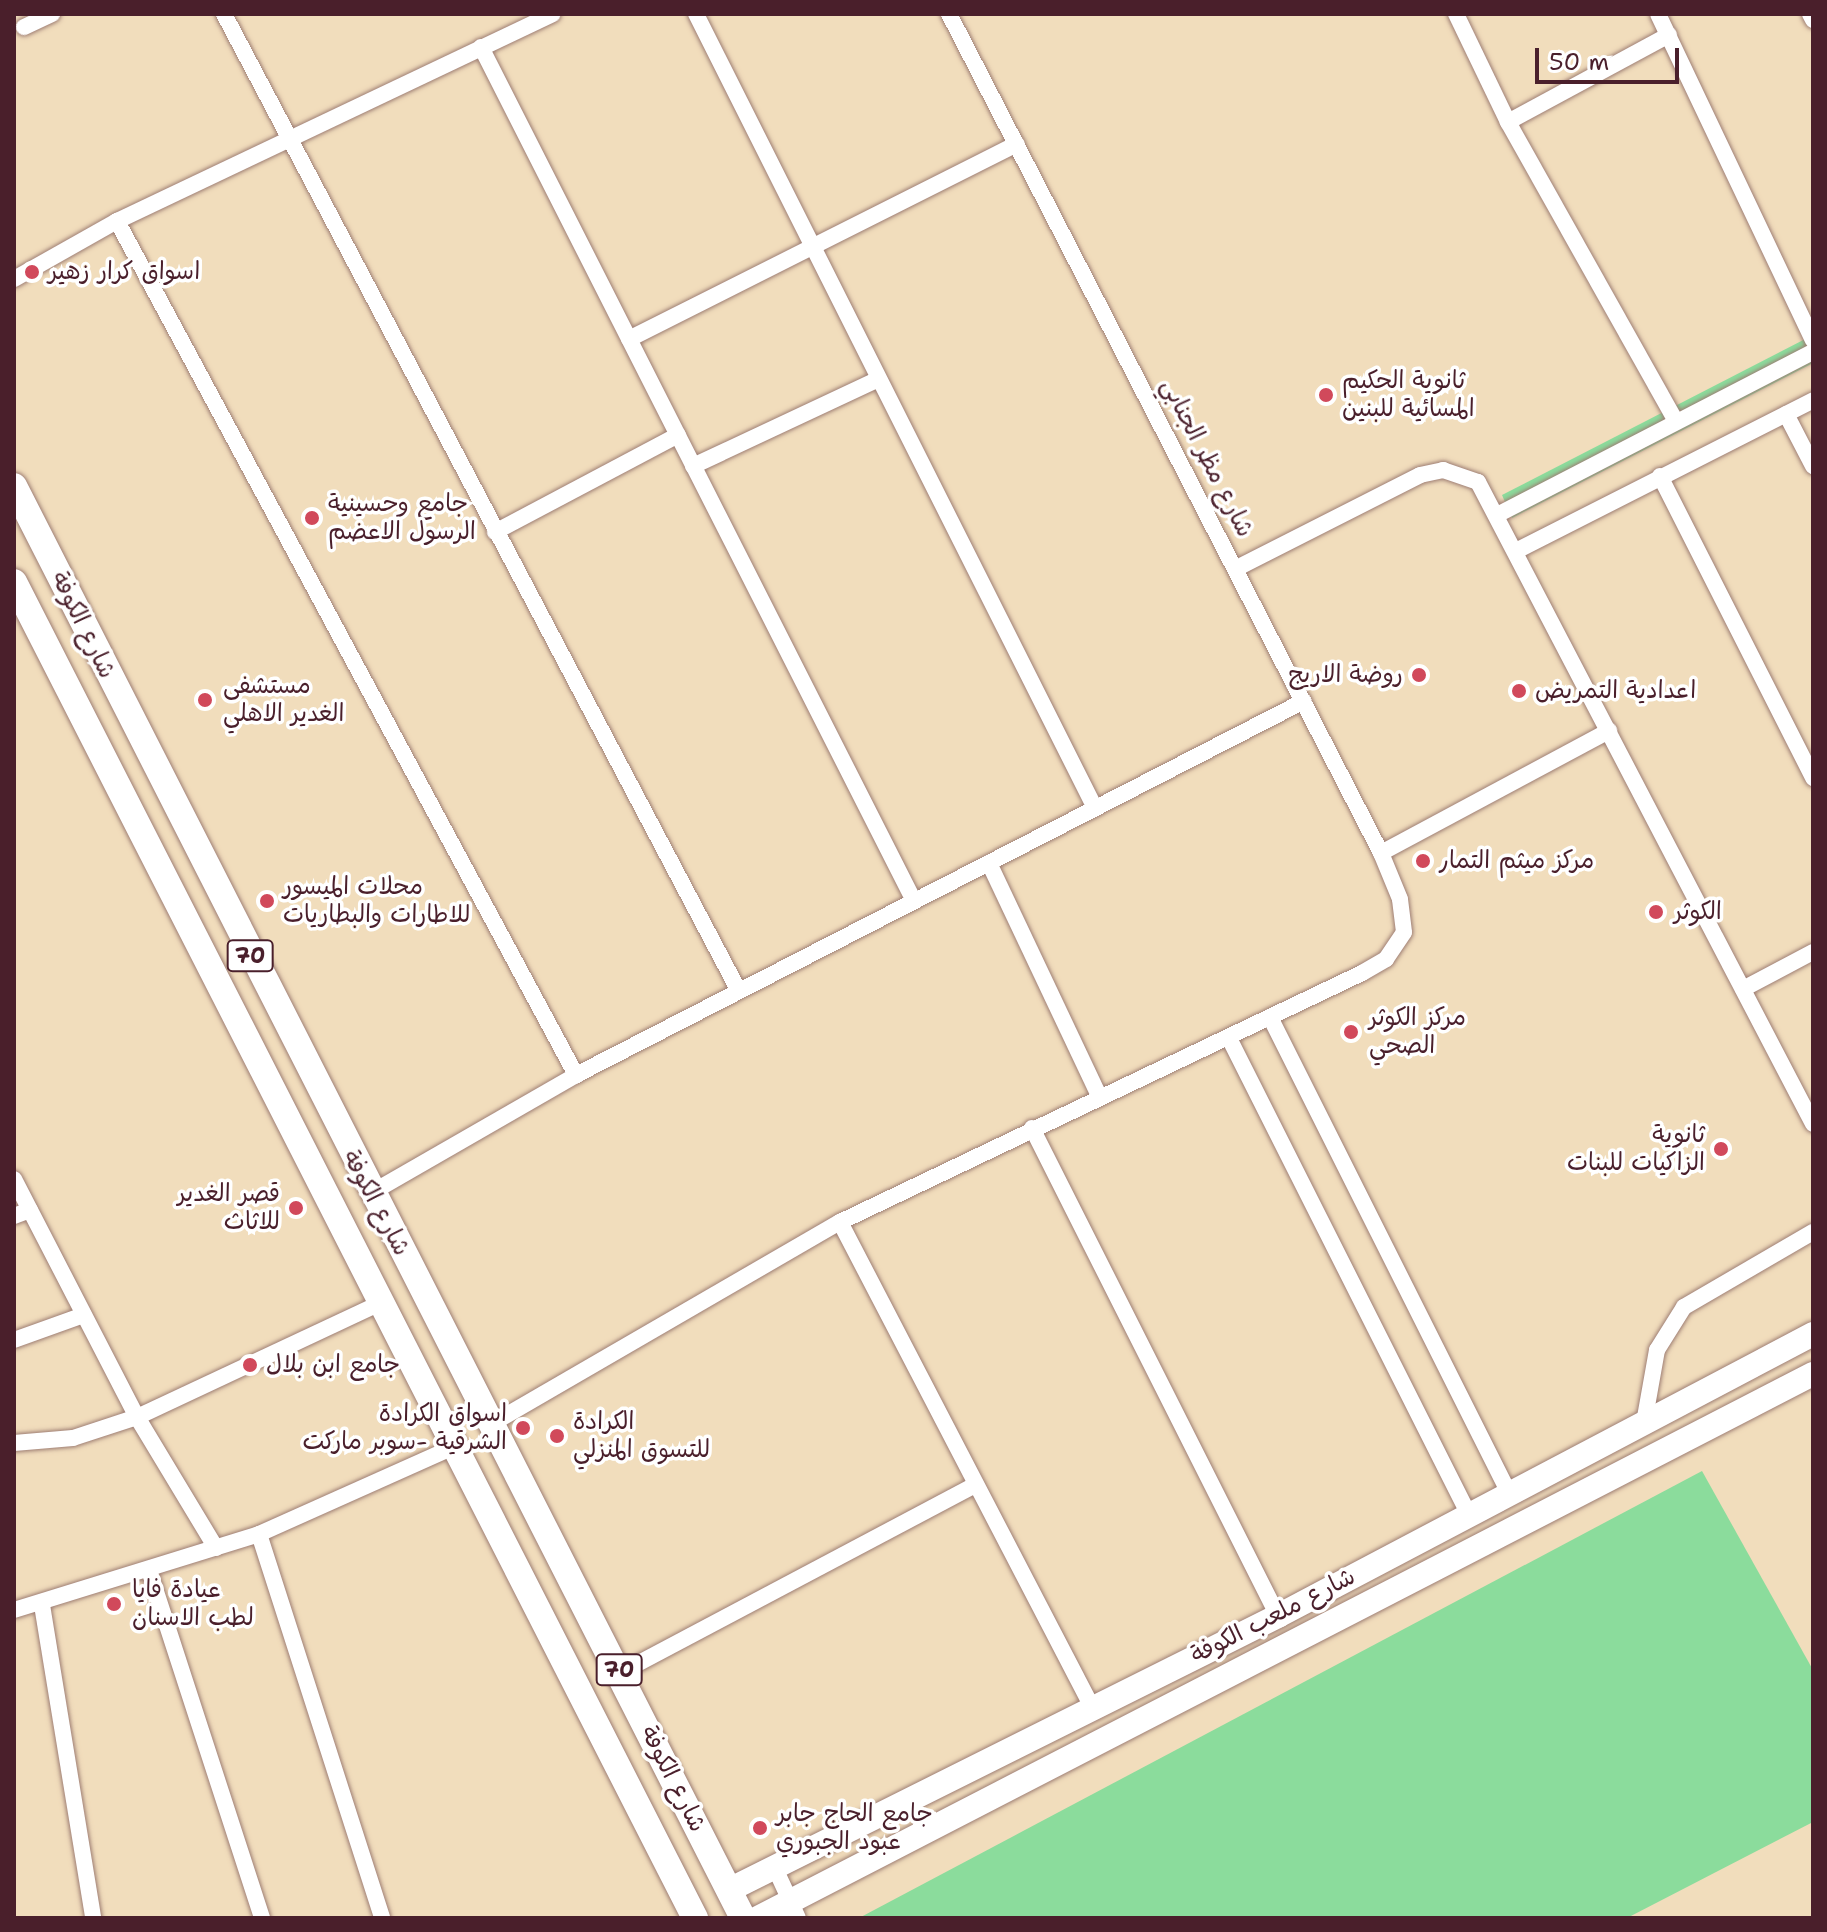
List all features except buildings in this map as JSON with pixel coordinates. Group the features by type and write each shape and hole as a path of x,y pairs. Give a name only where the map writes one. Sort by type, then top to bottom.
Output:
{"highway":[{"name":"شارع الكوفة","path":"14,486 371,1193 493,1423 743,1918"},
{"name":"شارع الكوفة","path":"14,582 385,1301 695,1918"},
{"path":"32,617 50,631 76,673 95,664 92,642"},
{"path":"99,751 99,730 112,723 166,790"}],"main road":[{"name":"شارع ملعب الكوفة","path":"729,1890 1091,1705 1278,1616 1813,1334"},
{"name":"شارع ملعب الكوفة","path":"758,1918 793,1908 1813,1374"},
{"path":"1380,1562 1380,1580 1396,1590"},
{"path":"1323,1592 1338,1602 1339,1621"}],"street":[{"path":"19,25 52,14"},
{"path":"224,14 287,140 739,991"},
{"path":"14,279 117,221 552,14"},
{"path":"696,14 1095,808"},
{"name":"شارع مظر الجنابي","path":"949,14 1237,568 1381,853 1400,899 1404,932 1386,959 1270,1017"},
{"path":"1456,14 1508,122 1675,419"},
{"path":"1658,14 1813,340"},
{"path":"1810,14 1813,20"},
{"path":"1508,122 1669,35"},
{"path":"481,47 914,901"},
{"path":"629,339 1017,144"},
{"path":"117,221 576,1075"},
{"path":"1497,515 1675,419 1813,352"},
{"path":"693,466 879,379"},
{"path":"1516,551 1813,400"},
{"path":"1786,414 1813,466"},
{"path":"495,532 678,435"},
{"path":"1237,568 1420,475 1443,470 1478,482 1813,1124"},
{"path":"1660,476 1813,778"},
{"path":"371,1193 576,1075 1304,701"},
{"path":"1381,853 1609,731"},
{"path":"989,863 1099,1096"},
{"path":"1743,989 1813,952"},
{"path":"493,1423 840,1222 1270,1017 1509,1493"},
{"path":"1229,1038 1469,1515"},
{"path":"1032,1128 1278,1616"},
{"path":"14,1179 22,1213 84,1315 137,1417 216,1548"},
{"path":"840,1222 1091,1705"},
{"path":"1644,1423 1657,1350 1684,1307 1813,1232"},
{"path":"14,1443 73,1438 137,1417 385,1301"},
{"path":"14,1340 84,1315"},
{"path":"14,1610 42,1605 259,1534 458,1445"},
{"path":"620,1673 975,1485"},
{"path":"259,1534 382,1918"},
{"path":"149,1570 262,1918"},
{"path":"42,1605 93,1918"},
{"path":"774,1866 793,1908"}],"green space":[{"path":"1813,335 1813,363 1512,518 1502,495"},
{"path":"1702,1471 1813,1670 1813,1822 1627,1918 859,1918"}],"place":[{"name":"اسواق كرار زهير","path":"32,272"},
{"name":"ثانوية الحكيم المسائية للبنين","path":"1326,395"},
{"name":"جامع وحسينية الرسول الاعضم","path":"312,518"},
{"name":"روضة الاريج","path":"1419,675"},
{"name":"اعدادية التمريض","path":"1519,691"},
{"name":"مستشفى الغدير الاهلي","path":"205,700"},
{"name":"مركز ميثم التمار","path":"1423,861"},
{"name":"محلات الميسور للاطارات والبطاريات","path":"267,901"},
{"name":"الكوثر","path":"1656,912"},
{"name":"مركز الكوثر الصحي","path":"1351,1032"},
{"name":"ثانوية الزاكيات للبنات","path":"1721,1149"},
{"name":"قصر الغدير للاثاث","path":"296,1208"},
{"name":"جامع ابن بلال","path":"250,1365"},
{"name":"اسواق الكرادة الشرقية -سوبر ماركت","path":"523,1428"},
{"name":"الكرادة للتسوق المنزلي","path":"557,1436"},
{"name":"عيادة فايا لطب الاسنان","path":"114,1604"},
{"name":"جامع الحاج جابر عبود الجبوري","path":"760,1828"}]}
